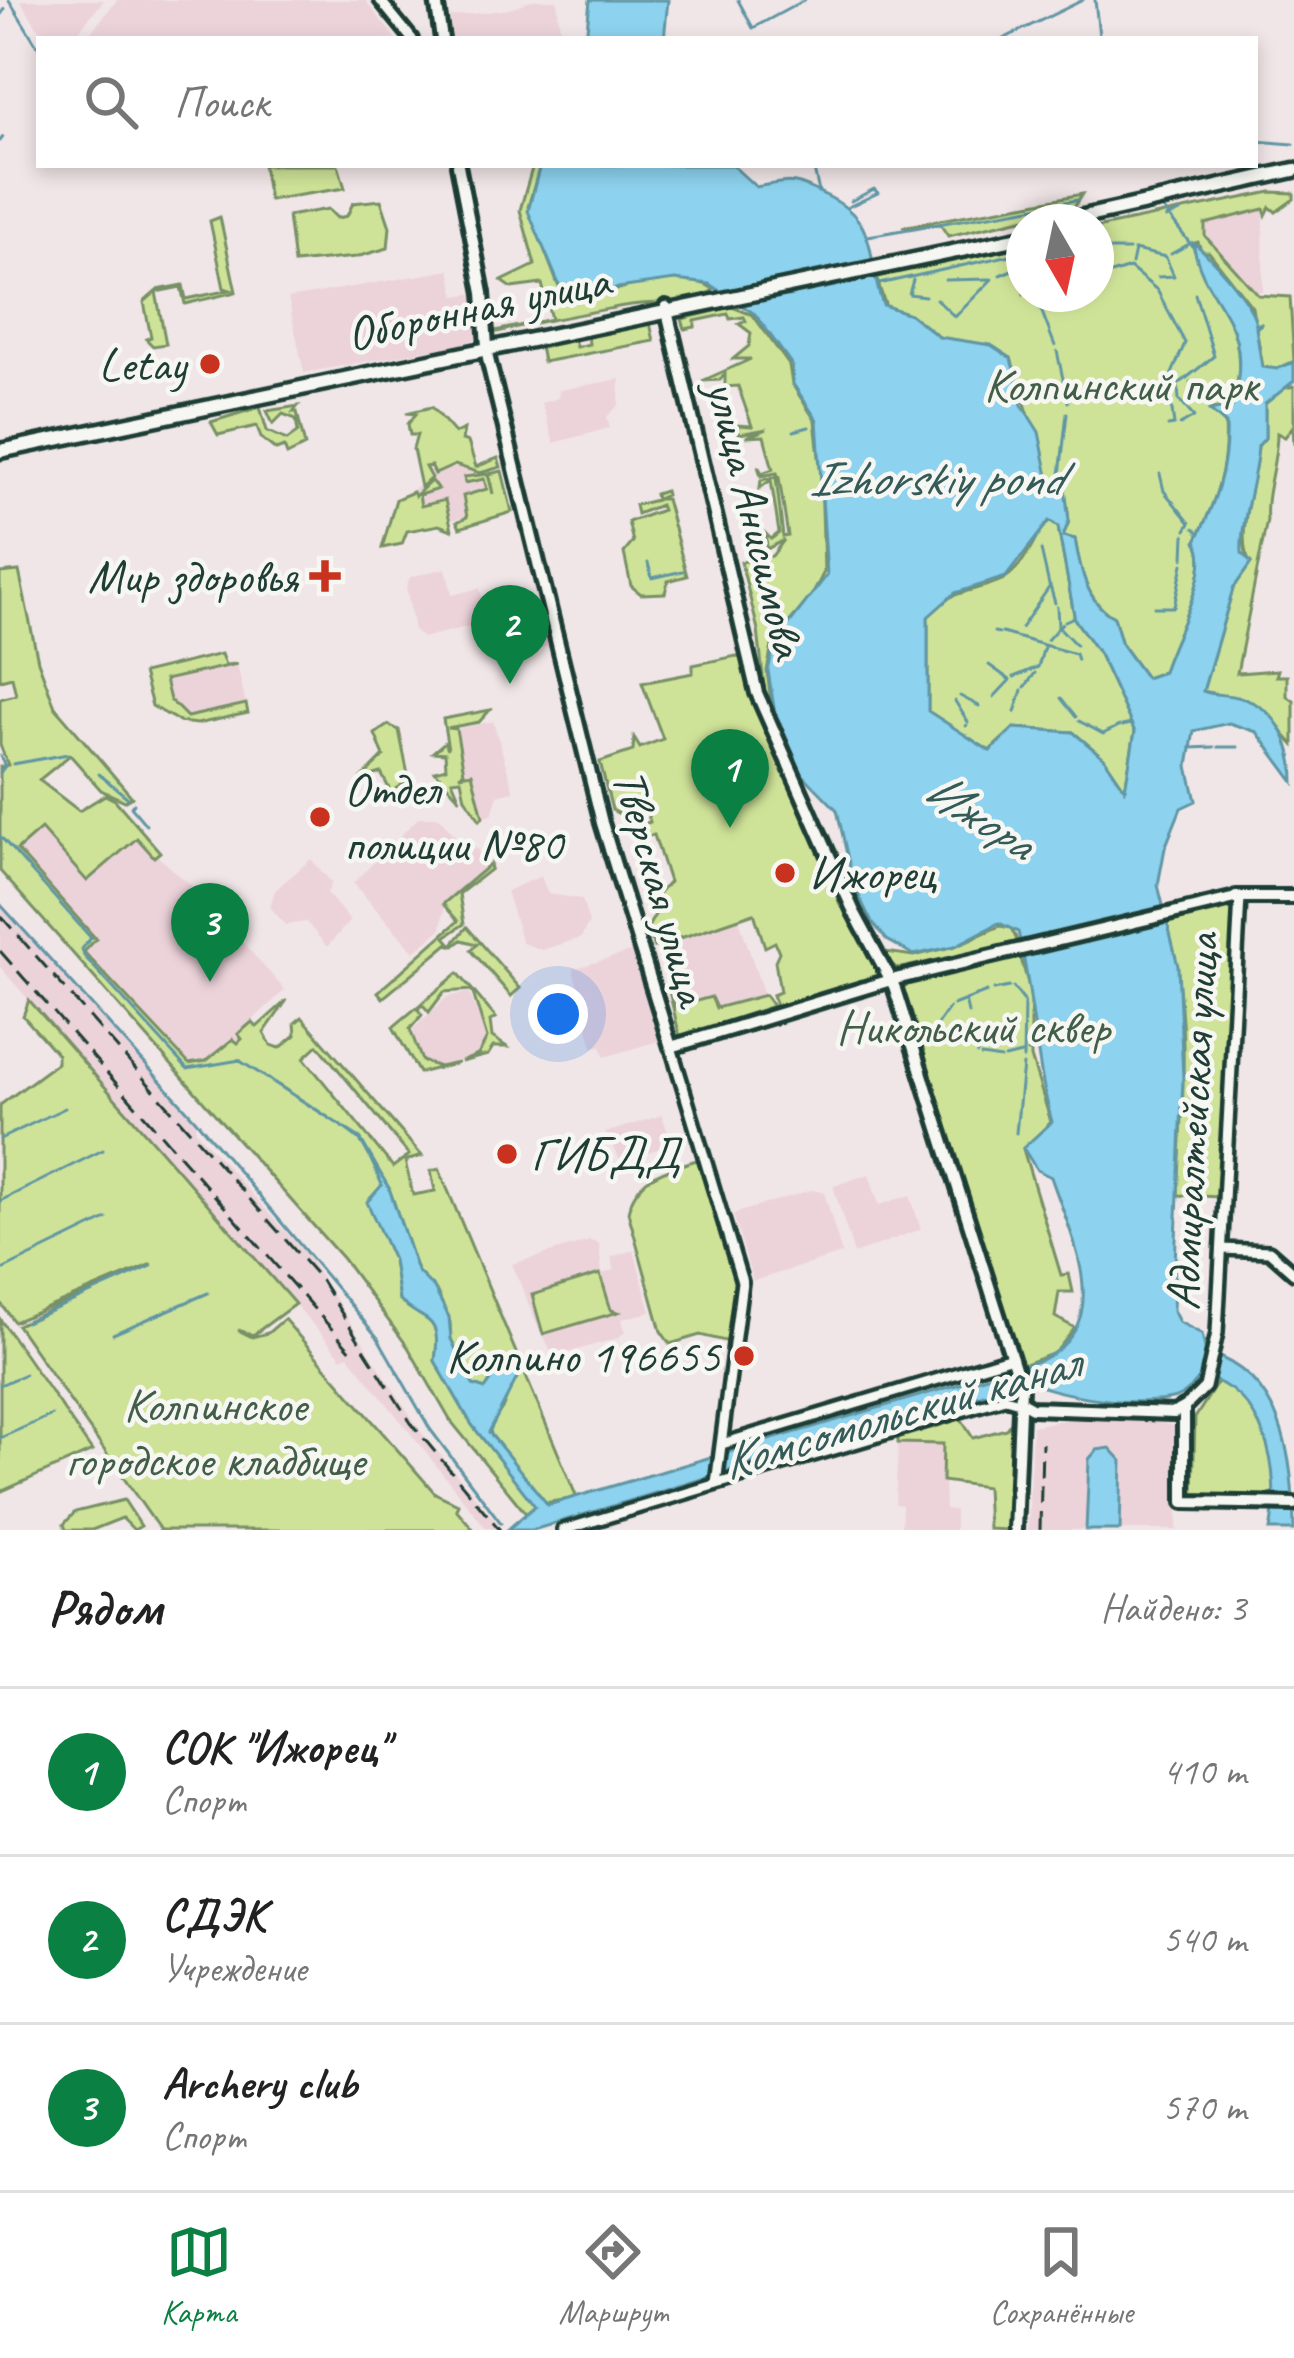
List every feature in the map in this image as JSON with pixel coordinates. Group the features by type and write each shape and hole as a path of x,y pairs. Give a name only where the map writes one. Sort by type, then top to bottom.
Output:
{"main road":[{"path":"436,0 442,36"},
{"name":"Тверская улица","path":"459,168 483,292 486,345 605,834 670,1045"},
{"path":"1114,212 1294,173"},
{"path":"1114,215 1144,207"},
{"name":"Оборонная улица","path":"0,447 1006,237"},
{"name":"улица Анисимова","path":"666,311 764,709 854,912 890,978 1021,1387 1016,1530"},
{"path":"670,1045 890,978 1240,897 1294,897"},
{"path":"1023,1402 1184,1408 1184,1502 1294,1504"}],"street":[{"path":"380,0 410,36"},
{"name":"Адмиралтейская улица","path":"1184,1408 1198,1398 1215,1351 1240,897"},
{"name":"Тверская улица","path":"670,1045 742,1282 717,1481"},
{"path":"1222,1249 1268,1251 1294,1273"},
{"path":"721,1448 1013,1361"},
{"path":"563,1530 1009,1397 1023,1402"}],"shaded area":[{"path":"20,0 104,0 74,36 43,36"},
{"path":"117,0 365,0 394,36 87,36"},
{"path":"531,0 557,0 561,36 452,36 450,17 509,9"},
{"path":"1264,210 1263,290 1256,293 1206,237 1205,224"},
{"path":"450,270 456,296 481,292 479,335 472,342 304,373 288,298"},
{"path":"620,379 619,405 607,417 610,428 554,443 541,403 558,398 559,390"},
{"path":"412,429 466,446 474,466 488,474 496,510 410,529 401,496 425,483"},
{"path":"446,568 452,595 480,588 484,606 471,626 422,638 414,631 406,586 410,577"},
{"path":"547,616 554,644 499,662 492,635 497,626"},
{"path":"237,664 246,704 187,717 169,700 165,680"},
{"path":"493,721 514,791 498,795 492,815 482,816 473,771 464,772 456,729"},
{"path":"419,817 439,817 469,852 476,848 489,863 445,901 441,929 414,952 353,883"},
{"path":"40,828 137,838 193,887 285,990 239,1033 243,1039 237,1044 232,1039 206,1061 189,1065 84,952 95,939 16,850"},
{"path":"311,859 332,883 327,893 350,921 327,947 306,922 285,925 270,907 275,890"},
{"path":"541,876 548,894 582,899 589,923 581,938 542,950 522,943 506,891"},
{"path":"0,906 195,1120 196,1131 308,1257 422,1433 500,1526 497,1530 485,1527 348,1355 342,1358 0,967"},
{"path":"739,919 764,995 715,1008 685,1005 663,944"},
{"path":"636,950 663,1035 658,1041 605,1057 601,1046 593,1047 573,969"},
{"path":"469,992 488,1039 478,1055 439,1067 422,1061 413,1029 447,997"},
{"path":"662,1115 672,1145 620,1160 605,1133"},
{"path":"869,1174 879,1205 910,1195 921,1229 854,1254 833,1186"},
{"path":"811,1190 824,1192 842,1254 753,1281 733,1214"},
{"path":"589,1241 599,1243 602,1274 614,1270 611,1257 634,1250 651,1312 622,1319 625,1332 618,1338 553,1357 543,1334 618,1310 540,1332 512,1264"},
{"path":"1100,1413 1182,1427 1177,1530 1028,1530 1032,1426"},
{"path":"898,1443 943,1444 945,1509 955,1510 955,1530 901,1530 902,1505 895,1504"}],"green space":[{"path":"264,168 339,168 345,188 269,200"},
{"path":"532,168 539,168 528,207 558,285 591,300 670,280 714,289 685,301 624,306 493,333 490,326 495,331 551,319 542,284 512,288 502,281 535,265 520,210"},
{"name":"Колпинский парк","path":"1271,192 1294,193 1294,199 1276,212 1270,207 1266,215 1264,209 1205,224 1205,236 1258,295 1290,297 1294,361 1277,369 1263,367 1256,328 1261,324 1255,326 1252,307 1209,252 1202,252 1198,242 1192,244 1235,337 1238,379 1233,406 1211,409 1225,424 1224,455 1214,499 1196,541 1200,569 1196,586 1163,672 1146,678 1122,645 1114,617 1091,594 1075,539 1063,536 1069,521 1065,489 1049,481 1011,358 939,337 910,314 886,307 875,274 1006,246 1006,312 1114,312 1114,224"},
{"path":"1082,194 1076,204 1027,204"},
{"path":"381,200 390,227 388,248 356,257 294,263 288,216 328,209 337,218 347,216 353,203"},
{"path":"1006,208 1006,223 948,236 940,224 902,227"},
{"path":"220,217 236,292 185,304 181,287 156,292 166,344 153,346 146,339 151,337 144,302 158,290 183,285 186,299 230,290 224,288 210,221"},
{"path":"732,307 753,315 789,365 792,384 815,420 821,475 824,572 812,596 773,641 767,671 774,723 766,704 758,630 741,562 772,556 784,540 767,549 766,534 771,539 779,533 771,480 760,488 761,480 776,477 783,537 788,536 779,478 777,473 761,476 758,466 762,473 773,469 764,436 746,437 767,429 739,434 738,425 752,426 738,386 725,387 725,374 720,380 702,381 751,359 733,359 749,346 751,333 739,324 746,321 744,317 730,319 728,314 695,321 695,327 685,329 682,319"},
{"path":"650,323 654,341 543,362 540,346 574,339 576,347 589,344 588,336"},
{"path":"1294,386 1294,445 1293,426 1285,437 1277,433 1267,520 1237,673 1278,670 1276,676 1287,676 1287,696 1294,701 1294,745 1256,704 1203,691 1233,589 1251,563 1245,526 1258,446 1265,438 1265,404 1280,389"},
{"path":"298,406 293,412 297,412 305,446 287,455 284,447 276,450 261,438 257,426 218,435 211,422 260,407 267,431 287,440 298,432 296,419 283,414 273,424 267,411"},
{"path":"432,407 455,433 464,429 462,440 468,442 476,467 498,458 501,467 480,473 455,465 435,474 431,466 425,467 431,478 421,487 413,449 417,435 410,435 408,424 416,414 406,413"},
{"path":"502,471 512,512 460,528 457,522 467,517 463,496 487,489 484,479 465,483 464,477 488,474 493,494 489,474"},
{"path":"431,481 438,489 419,495 421,506 445,500 452,530 439,525 407,531 402,544 382,548 396,499 413,492 415,496"},
{"path":"665,491 657,499 666,499 687,576 668,581 665,593 641,594 631,586 624,553 633,542 628,522 662,510 660,505 637,514 635,505 656,500 655,494"},
{"name":"Колпинский парк","path":"1049,521 1058,527 1075,620 1098,652 1135,731 1125,789 1104,758 1073,732 1014,728 989,751 928,712 928,617 952,596 1010,574"},
{"path":"19,571 38,661 55,707 132,797 125,801 101,790 70,755 39,780 79,811 105,795 115,800 160,852 154,857 137,838 87,881 41,829 17,850 96,939 84,952 189,1064 206,1061 233,1039 238,1043 242,1039 238,1034 252,1022 257,1027 287,1000 264,1033 271,1045 280,1048 296,1035 295,1023 302,1017 422,1156 405,1161 413,1195 435,1191 431,1171 439,1169 577,1498 543,1503 492,1438 489,1426 503,1407 518,1369 513,1364 499,1367 485,1389 473,1385 451,1339 450,1322 437,1292 417,1271 389,1188 368,1202 393,1260 399,1300 434,1327 435,1361 472,1425 536,1506 528,1516 450,1420 408,1347 343,1259 0,871 0,767 8,765 0,745 0,699 16,695 12,677 0,680 0,573","holes":["318,1045 409,1155 393,1167 304,1058"]},
{"path":"221,654 225,665 237,664 165,680 170,700 187,717 246,704 248,713 197,724 180,722 152,706 143,673"},
{"path":"736,656 743,660 841,907 846,906 877,969 876,977 777,1007 782,1004 776,1005 772,995 780,992 775,961 779,952 775,942 765,947 754,913 654,947 648,927 656,913 654,899 669,882 654,835 648,836 644,824 650,822 646,808 621,815 612,810 600,762 633,751 634,738 640,748 663,739 642,683 693,673 693,665"},
{"path":"490,710 479,722 447,728 456,729 464,772 459,775 472,773 480,820 465,798 461,779 452,780 460,799 435,771 446,768 445,753 433,752 445,742 448,749 443,719"},
{"path":"388,725 399,730 409,780 391,792 381,773 361,779 384,756 375,734"},
{"path":"490,864 491,869 459,894 464,924 445,937 452,945 467,927 520,988 511,996 471,950 477,944 462,940 454,946 448,944 383,998 378,992 458,921 443,904"},
{"path":"1230,905 1235,909 1220,1197 1178,1195 1182,1022 1166,920"},
{"path":"1000,926 1011,928 1018,942 897,969 879,951 914,956 955,946"},
{"name":"Никольский сквер","path":"1020,955 1031,994 1031,1057 1051,1122 1023,1149 1061,1275 1069,1274 1073,1292 1059,1292 1055,1317 1075,1328 1055,1353 1022,1365 901,987 906,981"},
{"path":"458,973 496,1018 490,1021 492,1037 507,1047 493,1047 488,1055 461,1062 478,1055 487,1038 472,990 444,992 429,1012 423,1005 418,1009 422,1015 410,1029 422,1061 439,1067 458,1063 419,1073 393,1027"},
{"path":"668,987 675,1007 711,997 716,1008 765,995 773,1006 680,1037"},
{"name":"Колпинское городское кладбище","path":"29,1000 295,1304 253,1335 238,1330 252,1337 268,1333 284,1319 435,1493 458,1504 456,1509 474,1530 160,1530 17,1325 152,1264 14,1322 0,1302 0,1105 57,1063 57,1054 23,1016"},
{"path":"700,1159 735,1272 729,1342 700,1335 670,1344 661,1331 628,1212 646,1182"},
{"path":"600,1274 611,1310 618,1312 543,1334 532,1295"},
{"path":"0,1319 92,1451 0,1492"},
{"path":"1219,1380 1244,1400 1262,1430 1272,1464 1274,1497 1193,1494 1195,1418"},
{"path":"959,1416 973,1438 1006,1429 1012,1421 1007,1530 988,1529 986,1487 942,1481 943,1444 898,1443 898,1434"},
{"path":"124,1500 141,1526 134,1530 122,1518 92,1530 66,1530 64,1524 75,1512"}],"water":[{"path":"590,0 668,0 664,36 586,36"},
{"name":"Izhorskiy pond","path":"539,168 735,168 756,187 800,184 844,207 864,230 883,305 910,314 939,337 991,345 1011,358 1022,405 1039,432 1049,481 1065,488 1069,521 1063,536 1075,539 1091,594 1114,617 1122,645 1146,678 1163,672 1196,586 1200,553 1196,541 1225,455 1226,424 1210,411 1233,406 1238,375 1234,331 1199,266 1193,243 1207,255 1239,292 1256,325 1262,323 1256,328 1262,367 1277,369 1294,362 1294,381 1265,404 1265,438 1258,446 1242,541 1242,553 1251,563 1233,589 1203,691 1248,700 1271,716 1291,754 1294,782 1257,732 1229,723 1194,731 1188,766 1196,801 1181,808 1165,848 1158,885 1178,966 1183,1078 1173,1310 1179,1322 1202,1334 1206,1352 1253,1380 1268,1400 1287,1449 1294,1530 1270,1530 1271,1460 1255,1416 1241,1398 1201,1376 1177,1398 1138,1402 1078,1395 1027,1381 533,1530 507,1530 535,1506 472,1425 435,1361 434,1327 399,1300 393,1260 367,1202 382,1185 361,1142 342,1127 360,1138 389,1188 417,1271 434,1288 449,1317 451,1339 473,1385 485,1389 503,1363 517,1368 517,1378 489,1432 548,1505 1041,1360 1064,1344 1078,1324 1082,1276 1051,1177 1037,1170 1023,1148 1052,1122 1018,932 999,923 955,946 914,955 887,940 871,921 854,886 837,810 803,775 776,720 768,671 775,642 827,575 817,420 793,384 792,365 755,314 709,284 675,280 618,288 591,300 561,289 528,211","holes":["1049,521 1058,527 1075,620 1098,652 1135,732 1125,789 1104,758 1073,732 1014,728 990,751 928,711 928,617 955,593 1006,577"]},
{"path":"1110,1448 1122,1461 1120,1530 1086,1530 1089,1459 1097,1450"}],"waterway":[{"path":"9,0 36,44"},
{"path":"738,0 753,28 805,0"},
{"path":"1009,36 1083,0"},
{"path":"1095,0 1099,36"},
{"path":"0,16 5,9"},
{"path":"0,141 3,137"},
{"path":"1258,141 1294,144"},
{"path":"814,168 819,192"},
{"path":"848,207 878,193 874,189 851,201"},
{"path":"868,236 1077,200"},
{"path":"1158,202 1192,246"},
{"path":"1166,218 1180,212"},
{"path":"1171,254 1189,244"},
{"path":"1114,250 1129,250"},
{"path":"1134,250 1166,257"},
{"path":"1132,264 1135,250"},
{"path":"879,284 1006,256"},
{"path":"1158,277 1174,276 1166,258"},
{"path":"1114,273 1130,268 1157,290 1185,343 1169,381"},
{"path":"1000,275 1006,272"},
{"path":"945,280 990,279"},
{"path":"936,299 955,317 992,279"},
{"path":"913,280 909,294 925,296"},
{"path":"1179,384 1214,356 1195,294"},
{"path":"1042,312 1055,346"},
{"path":"1057,351 1068,402"},
{"path":"1190,382 1210,410"},
{"path":"1168,426 1174,425 1169,388"},
{"path":"1178,388 1179,400 1194,417 1180,425"},
{"path":"1059,484 1067,413"},
{"path":"794,431 809,427"},
{"path":"1160,474 1164,491 1190,523 1186,530"},
{"path":"1194,528 1199,533"},
{"path":"1184,558 1185,535"},
{"path":"1041,550 1049,585"},
{"path":"648,563 652,578 683,571"},
{"path":"1154,607 1174,607 1183,564"},
{"path":"1021,628 1050,586 1055,603"},
{"path":"1057,607 1058,626 1076,645"},
{"path":"1065,621 1074,617"},
{"path":"1047,640 1062,623"},
{"path":"994,632 999,633"},
{"path":"1002,633 1075,654 1077,660"},
{"path":"1014,677 1038,667 1044,647"},
{"path":"989,665 1010,680 994,697"},
{"path":"1025,687 1035,673"},
{"path":"1015,712 1022,690"},
{"path":"960,696 979,706"},
{"path":"1061,698 1076,717"},
{"path":"955,701 968,722"},
{"path":"1079,721 1103,734 1119,726"},
{"path":"1122,726 1131,724"},
{"path":"1191,748 1214,747"},
{"path":"1218,747 1238,747"},
{"path":"13,764 68,754"},
{"path":"0,756 5,766 0,773"},
{"path":"99,774 128,798"},
{"path":"134,803 131,807 146,825"},
{"path":"0,836 91,938 82,949 84,956 187,1069 240,1060"},
{"path":"0,904 195,1119 378,1338 430,1429 501,1523"},
{"path":"994,990 1009,987"},
{"path":"1013,987 1024,1001 1023,1059"},
{"path":"953,1005 987,992"},
{"path":"965,1000 968,1013"},
{"path":"933,1044 937,1025 949,1008"},
{"path":"977,1054 985,1038"},
{"path":"1028,1052 1036,1050"},
{"path":"1005,1058 1021,1054"},
{"path":"981,1056 1001,1059"},
{"path":"1016,1133 1023,1065"},
{"path":"0,1139 65,1108"},
{"path":"0,1201 103,1150"},
{"path":"0,1271 107,1219"},
{"path":"26,1322 152,1266"},
{"path":"113,1334 208,1293"},
{"path":"0,1385 25,1374"},
{"path":"0,1438 52,1415"}],"railway":[{"path":"0,915 320,1279 411,1423 500,1530"},
{"path":"0,951 352,1352"},
{"path":"1040,1530 1042,1443"}],"place":[{"name":"Letay","path":"210,364"},
{"name":"Мир здоровья","path":"325,576"},
{"name":"СДЭК","path":"510,684"},
{"name":"Отдел полиции №80","path":"320,817"},
{"name":"СОК \"Ижорец\"","path":"730,828"},
{"name":"Ижорец","path":"785,873"},
{"name":"Archery club","path":"210,982"},
{"name":"ГИБДД","path":"507,1154"},
{"name":"Колпино 196655","path":"744,1356"}],"water label":[{"name":"Ижора","path":"980,815"},
{"name":"Комсомольский канал","path":"900,1412"}]}
